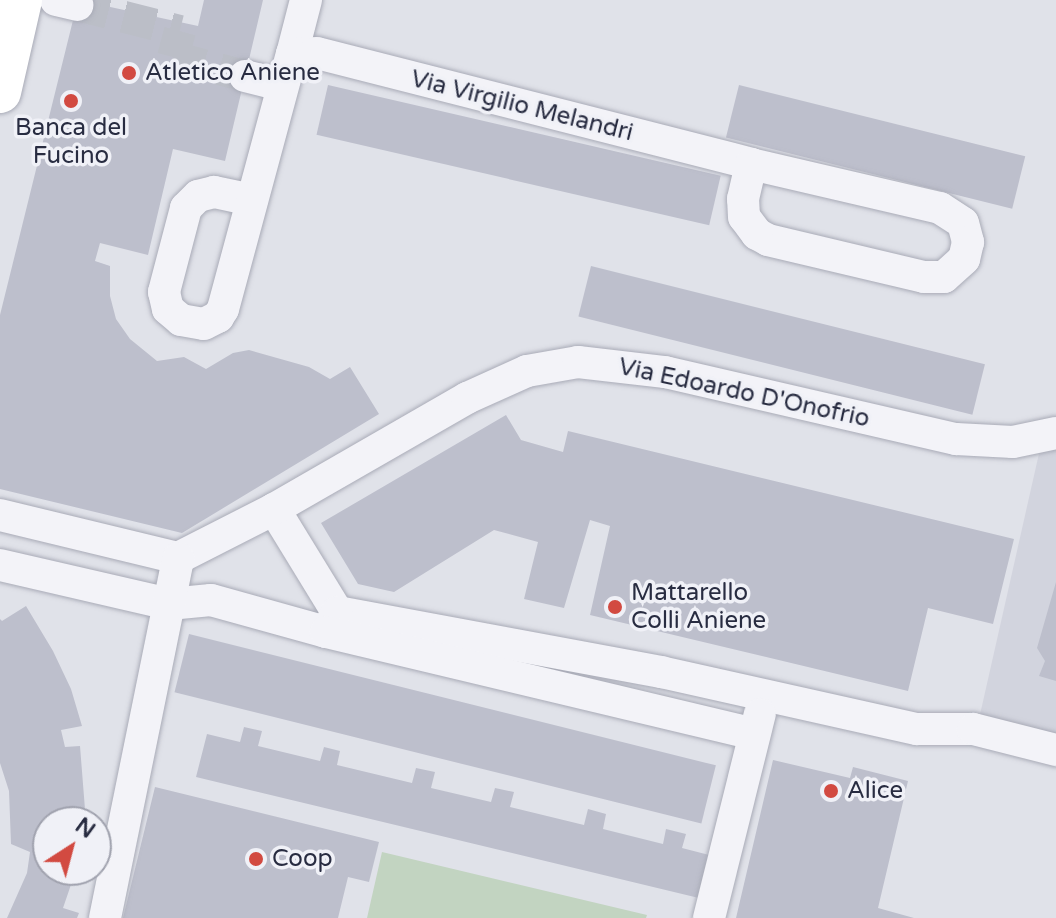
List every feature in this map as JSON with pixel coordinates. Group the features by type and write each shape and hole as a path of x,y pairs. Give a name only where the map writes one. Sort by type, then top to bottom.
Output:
{"main road":[{"path":"0,92 21,0"}],"street":[{"path":"252,200 306,0"},
{"name":"Via Virgilio Melandri","path":"292,54 317,53 751,164 946,210 963,223 967,251 959,267 934,278 768,240 757,234 744,217 743,199 751,164"},
{"path":"245,76 281,85"},
{"name":"Via Edoardo D'Onofrio","path":"178,558 274,509 445,409 513,376 567,363 635,366 956,439 1013,442 1056,433"},
{"path":"274,509 332,622 754,734"},
{"path":"0,515 178,558 105,918"},
{"path":"0,565 169,604 211,600 332,622 645,669 917,729 973,729 1056,750"},
{"path":"709,918 765,695"}],"shaded area":[{"path":"1056,445 1056,738 979,719 1040,449"}],"green space":[{"path":"382,852 647,915 646,918 367,918"}],"building":[{"path":"78,0 198,26 204,0 263,0 225,161 173,149 148,255 100,243 95,261 110,266 110,296 116,319 130,339 157,361 184,357 206,369 233,353 249,350 309,367 330,379 350,367 379,414 182,533 0,489 0,315"},
{"path":"328,85 721,176 709,225 317,135"},
{"path":"739,85 1025,156 1012,209 726,137"},
{"path":"591,266 985,364 972,415 578,316"},
{"path":"506,415 521,440 563,452 568,431 1014,539 993,624 928,608 908,691 590,615 610,526 590,520 564,608 524,599 538,542 494,530 394,592 358,584 321,523"},
{"path":"1056,582 1056,681 1039,676 1045,661 1037,648"},
{"path":"26,606 71,689 82,726 61,730 65,747 80,746 85,806 32,806 32,886 71,886 63,908 79,913 77,918 7,918 27,873 30,852 11,844 9,791 0,763 0,619 2,621"},
{"path":"189,634 716,765 701,824 174,692"},
{"path":"244,727 262,731 258,746 320,761 324,747 340,751 337,765 412,783 416,768 435,772 431,788 491,802 495,788 514,792 510,807 584,825 588,809 606,814 603,829 663,844 666,829 686,834 682,848 713,856 703,899 196,777 207,734 240,742"},
{"path":"773,760 850,778 853,767 908,781 878,908 914,918 736,918"},
{"name":"Coop","path":"155,787 379,842 369,882 348,877 338,918 123,918"}],"tunnel":[{"path":"77,5 180,31 173,57 245,76"}],"place":[{"name":"Atletico Aniene","path":"129,73"},
{"name":"Banca del Fucino","path":"71,101"},
{"name":"Mattarello Colli Aniene","path":"615,607"},
{"name":"Alice","path":"831,791"},
{"name":"Coop","path":"256,859"}]}
